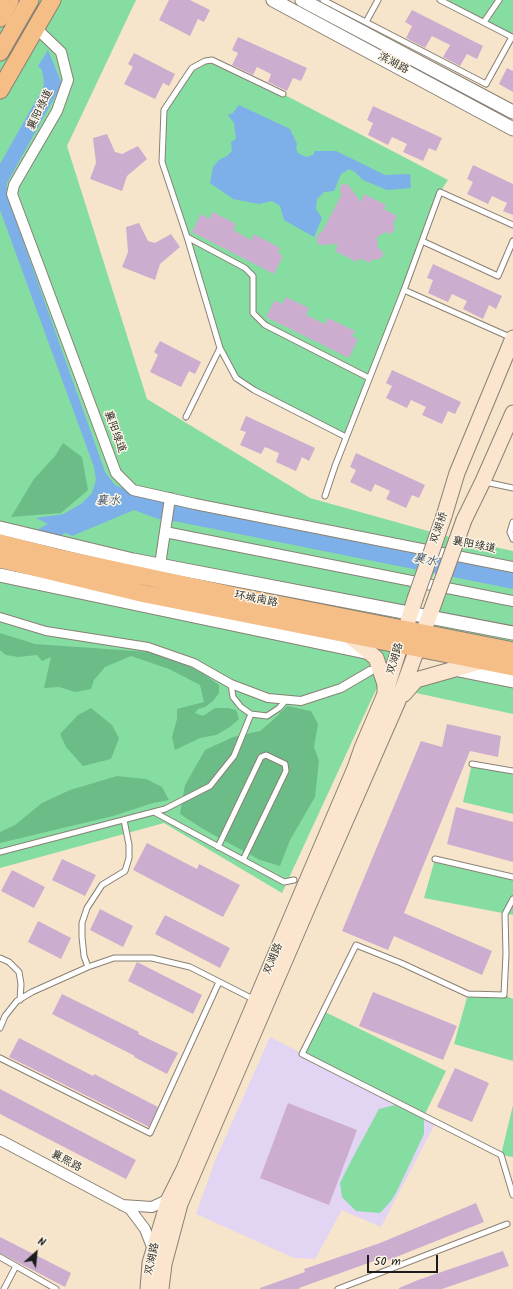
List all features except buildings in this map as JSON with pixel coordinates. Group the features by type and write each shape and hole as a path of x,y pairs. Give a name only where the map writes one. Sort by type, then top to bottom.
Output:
{"highway":[{"path":"0,18 10,0"},
{"path":"0,52 30,0"},
{"path":"0,90 52,0"},
{"name":"环城南路","path":"0,543 55,557 232,595 420,641 483,661 513,667"},
{"name":"环城南路","path":"0,560 145,594 347,634 402,637"},
{"name":"环城南路","path":"420,641 513,651"}],"main road":[{"name":"双湖桥","path":"402,637 444,516 457,473 513,338"},
{"path":"483,481 513,412"},
{"name":"双湖桥","path":"420,641 464,520 483,481"},
{"path":"347,634 376,658 385,684 392,698 416,680 483,661"},
{"name":"双湖路","path":"148,1289 150,1263 169,1199 187,1162 355,768 362,748 392,698 402,637"},
{"name":"双湖路","path":"161,1289 164,1264 180,1204 313,895 392,698 420,641"}],"street":[{"name":"滨湖路","path":"272,0 513,129"},
{"name":"滨湖路","path":"302,0 513,112"},
{"name":"襄阳绿道","path":"36,28 61,52 68,80 57,111 14,185 12,194 116,473 133,490 513,567"},
{"path":"160,565 170,498"},
{"path":"0,528 160,565 413,606 513,633"},
{"path":"166,530 513,601"},
{"path":"2,575 370,653"},
{"path":"0,616 46,631 148,648 194,663 231,684 268,698 301,701 341,688 370,670"},
{"path":"454,669 513,681"},
{"name":"襄熙路","path":"0,1140 120,1204"},
{"path":"120,1204 152,1207 169,1199"},
{"path":"120,1204 130,1210 145,1229 154,1252"}],"lane":[{"path":"323,0 486,84 512,37 440,0"},
{"path":"366,22 378,0"},
{"path":"484,22 499,0"},
{"path":"283,94 212,60 205,61 192,68 164,110 162,162 187,237 220,348 236,378 254,390 346,437"},
{"path":"325,496 346,437 404,290 440,192 513,225"},
{"path":"187,237 245,268 254,276 253,313 265,325 369,378"},
{"path":"422,241 498,276 513,241"},
{"path":"404,290 513,338"},
{"path":"186,417 220,348"},
{"path":"483,481 513,488"},
{"path":"513,522 510,532 513,539"},
{"path":"231,684 233,697 241,707 251,714 267,716 279,708 287,699"},
{"path":"0,852 166,809 210,786 234,756 251,714"},
{"path":"218,847 261,757 266,755 284,764 286,771 243,860"},
{"path":"472,764 513,771"},
{"path":"154,812 284,882 294,880"},
{"path":"88,967 84,956 82,923 87,908 102,885 125,871 130,858 124,820"},
{"path":"435,859 513,877"},
{"path":"513,899 505,914 506,954 504,995 468,994 401,963 356,945 302,1054 502,1156 513,1195"},
{"path":"0,958 9,962 19,972 21,984 20,1000"},
{"path":"0,1028 6,1016 17,1002 32,992 88,967 114,958 152,958 190,967 256,1000"},
{"path":"0,1058 150,1133 219,982"},
{"path":"338,1289 507,1224"},
{"path":"0,1257 56,1289"},
{"path":"4,1289 16,1266"}],"shaded area":[{"path":"270,1037 436,1122 381,1227 342,1210 315,1259 294,1258 196,1214 215,1161"}],"green space":[{"path":"0,0 136,0 67,146 147,399 310,498 453,538 513,551 513,651 423,633 451,541 373,696 282,893 164,823 0,868"},
{"path":"440,0 513,0 513,37"},
{"path":"212,60 283,94 448,180 440,192 346,437 236,378 220,348 162,162 164,110 189,74"},
{"path":"63,443 82,457 88,490 61,513 11,517 34,479 55,456"},
{"path":"0,633 35,644 149,652 181,662 204,674 219,685 219,693 213,701 205,707 198,709 195,713 203,716 215,708 228,708 236,710 239,719 230,727 216,735 200,738 175,750 172,737 177,719 177,709 204,702 200,685 169,669 131,656 105,667 94,680 91,689 75,692 59,687 44,688 51,657 42,661 37,655 18,657 6,655 0,650"},
{"path":"513,667 513,714 407,691 416,680"},
{"path":"287,706 311,711 318,724 314,747 319,761 315,797 290,840 280,866 260,860 203,829 180,814 185,785 205,750 233,737 260,731"},
{"path":"91,708 112,725 119,738 111,759 83,766 66,747 60,734 78,715"},
{"path":"472,764 513,771 513,814 463,802"},
{"path":"117,776 146,779 162,787 169,800 153,803 113,816 0,843 0,832 15,825 42,803 70,790"},
{"path":"435,859 513,877 513,915 424,898"},
{"path":"468,994 504,995 513,999 513,1061 454,1044"},
{"path":"323,1011 446,1071 424,1116 424,1134 397,1191 391,1201 380,1213 356,1211 342,1197 340,1183 379,1109 399,1104 302,1054"},
{"path":"513,1105 513,1157 501,1155"}],"water":[{"name":"襄水","path":"48,50 62,84 7,183 6,193 105,472 115,485 139,495 164,500 186,508 513,573 513,589 158,519 134,510 72,536 36,518 64,514 81,504 92,493 96,480 94,467 0,210 0,164 43,88 44,82 42,70 38,66"},
{"path":"239,105 290,129 297,144 296,148 298,153 306,157 313,155 315,151 336,151 385,175 410,174 411,188 387,190 363,180 355,172 349,169 341,174 334,191 324,192 317,199 316,209 322,218 314,237 284,220 280,206 272,201 259,204 233,199 210,183 213,167 219,160 227,156 232,151 231,142 236,139 234,123 228,115 233,113"}],"waterway":[{"name":"襄水","path":"29,545 77,516"}]}
